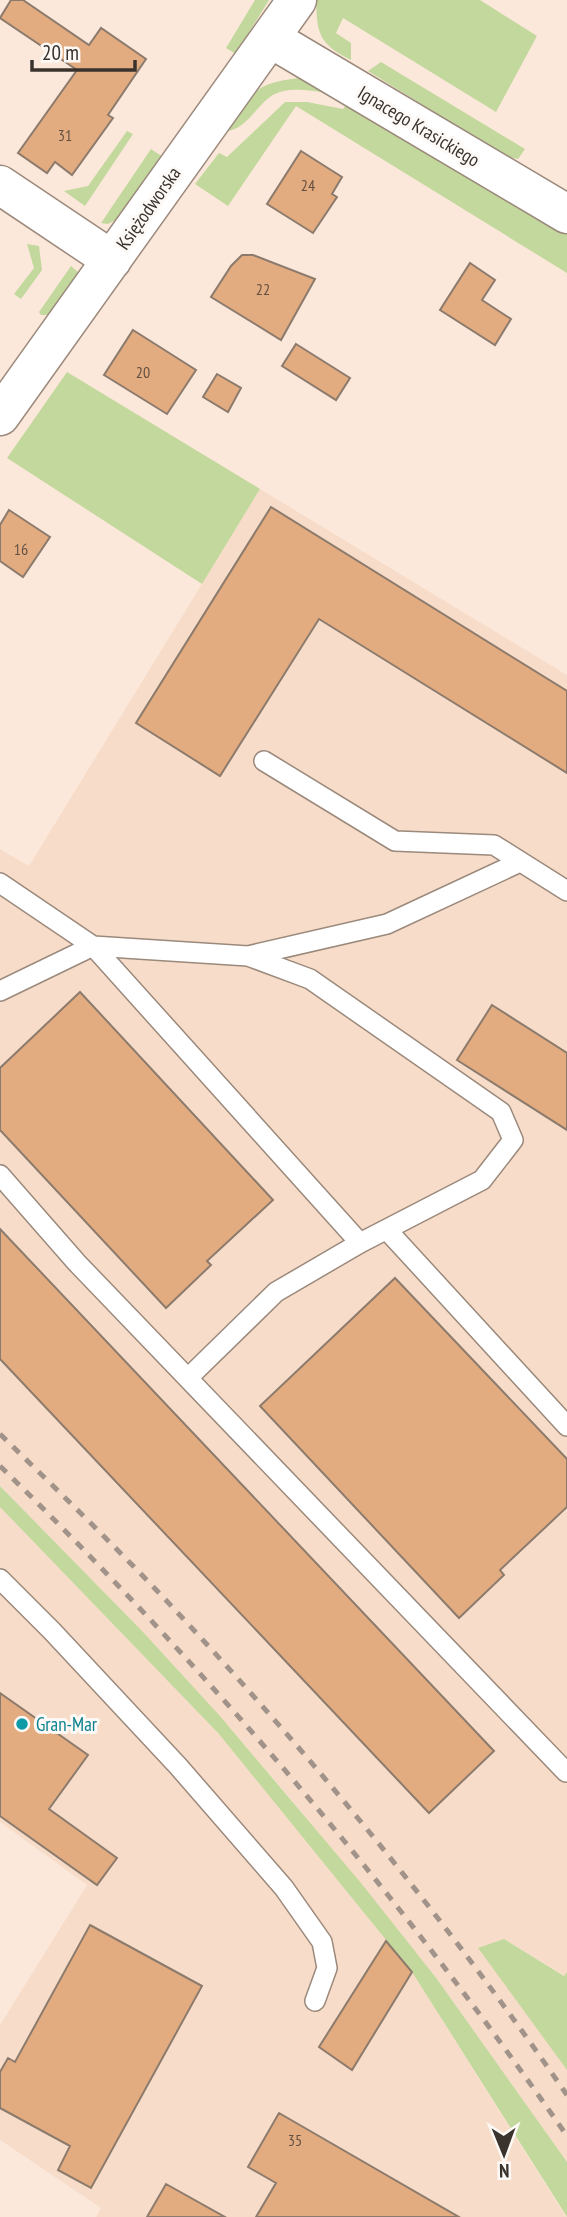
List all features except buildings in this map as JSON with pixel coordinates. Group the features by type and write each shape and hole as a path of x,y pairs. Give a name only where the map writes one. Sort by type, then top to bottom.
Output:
{"street":[{"name":"Księżodworska","path":"0,416 297,0"},
{"name":"Ignacego Krasickiego","path":"270,38 567,214"},
{"path":"0,185 112,260"}],"lane":[{"path":"264,761 395,841 494,845 567,891"},
{"path":"0,991 93,946 248,956 387,924 520,862"},
{"path":"0,883 93,946 360,1243"},
{"path":"188,1378 276,1292 360,1243 482,1180 513,1140 501,1112 310,979 248,956"},
{"path":"0,1175 77,1263 566,1772"},
{"path":"387,1230 567,1426"},
{"path":"0,1579 52,1630 178,1766 284,1888 322,1942 327,1968 315,2001"}],"shaded area":[{"path":"260,489 567,675 565,1976 504,1939 552,2048 567,2070 567,2162 437,1979 289,1797 143,1632 0,1486 0,849 29,866"},
{"path":"0,1507 219,1734 412,1972 566,2217 96,2217 101,2208 0,2140 0,2025 87,1885 0,1822"}],"green space":[{"path":"255,0 269,0 236,54 226,48"},
{"path":"316,0 480,0 537,36 496,112 343,18 336,33 351,43 351,60 340,54 322,37 317,21"},
{"path":"381,62 525,149 518,159 505,156 368,71"},
{"path":"300,78 326,93 283,91 265,101 239,127 226,131 255,92 272,83"},
{"path":"350,99 567,235 567,273 296,106 228,206 195,184 219,153 227,157 285,102 307,102 343,109"},
{"path":"127,131 133,134 85,206 64,191 88,186"},
{"path":"151,149 163,157 122,217 108,224 101,223"},
{"path":"27,244 39,246 42,270 21,299 14,294 34,268"},
{"path":"71,266 79,273 54,315 41,315 39,312"},
{"path":"67,372 260,489 202,584 7,458"},
{"path":"0,1486 143,1632 220,1716 361,1883 437,1979 567,2162 567,2217 412,1972 219,1734 0,1507"},
{"path":"504,1939 564,1976 567,1972 567,2070 478,1948"}],"railway":[{"path":"0,1434 161,1595 322,1775 424,1901 521,2029 567,2095"},
{"path":"0,1466 154,1623 300,1788 437,1958 567,2136"}],"place":[{"name":"Gran-Mar","path":"22,1724"}]}
